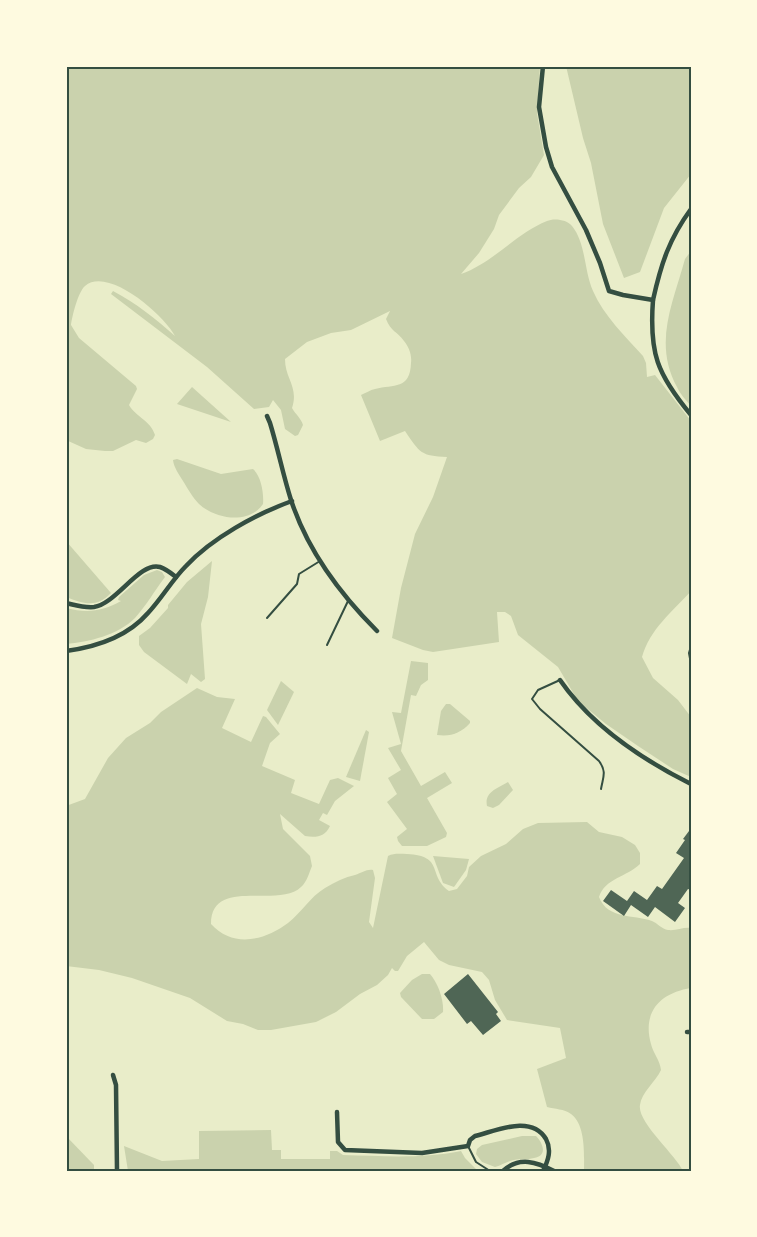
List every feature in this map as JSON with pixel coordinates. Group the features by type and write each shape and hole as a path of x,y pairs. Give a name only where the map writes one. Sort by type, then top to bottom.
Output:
{"street":[{"path":"543,66 539,107 546,147 552,167 586,230 600,263 607,288 612,293 653,300"},
{"path":"691,208 667,247 660,268 653,300 651,329 661,375 691,415"},
{"path":"267,416 299,520 321,561 349,600 377,631"},
{"path":"66,651 101,643 126,632 147,615 176,577 194,558 220,538 268,509 292,501"},
{"path":"66,603 84,608 103,604 142,572 154,566 161,567 176,577"},
{"path":"560,680 578,704 614,735 663,769 691,784"},
{"path":"112,1075 116,1085 117,1171"},
{"path":"337,1112 338,1142 345,1150 422,1153 468,1146 470,1140 475,1136 519,1126 529,1126 540,1131 548,1143 549,1155 544,1169"},
{"path":"503,1171 510,1165 523,1161 554,1171"}],"lane":[{"path":"267,618 297,584 299,574 321,561"},
{"path":"327,645 349,600"},
{"path":"691,646 689,652 691,664"},
{"path":"560,680 538,690 532,699 540,709 599,761 605,773 600,789"},
{"path":"468,1146 476,1162 489,1171"}],"green space":[{"path":"66,66 540,66 537,113 544,155 531,177 519,188 499,215 494,229 479,253 461,274 483,263 525,233 547,221 567,222 577,233 590,283 603,309 643,356 647,377 655,375 691,421 691,591 656,629 642,657 653,678 678,700 691,717 691,777 673,769 638,746 578,701 558,667 518,635 511,616 505,612 497,612 499,642 433,652 392,638 401,588 415,534 433,497 447,457 432,456 422,452 405,431 380,441 361,395 373,389 400,384 408,378 411,357 409,348 390,327 386,319 390,311 351,330 331,333 307,342 285,359 294,394 292,408 303,425 298,435 295,436 285,429 281,410 273,400 269,407 254,409 207,367 111,294 113,291 130,301 175,336 148,306 121,287 107,282 95,282 82,289 71,325 79,338 136,386 137,389 129,405 150,426 155,435 146,443 136,440 113,451 86,449 66,440"},
{"path":"566,66 691,66 691,174 664,208 640,272 624,278 603,224 591,163"},
{"path":"691,251 691,406 678,390 670,371 666,355 666,339 667,323 675,291 685,259"},
{"path":"192,387 231,422 177,404"},
{"path":"177,459 221,474 253,469 261,485 263,504 249,515 232,518 206,509 195,499 174,466 173,460"},
{"path":"66,541 111,593 106,598 90,603 66,597"},
{"path":"212,561 208,597 201,624 205,679 201,682 191,674 187,684 144,652 139,645 139,636 150,628 168,608 187,582"},
{"path":"157,570 165,577 139,613 128,624 103,637 66,644 66,608 81,611 114,605 121,601 118,600 119,597 144,575"},
{"path":"411,661 428,663 428,680 421,685 416,696 411,695 401,751 421,786 445,772 452,783 427,798 447,833 446,837 427,846 402,846 397,837 407,829 387,802 397,794 388,778 401,770 388,748 401,744 392,712 401,713"},
{"path":"281,681 294,692 278,725 267,710"},
{"path":"197,688 217,697 235,699 222,728 251,742 263,716 266,717 280,734 270,743 262,766 295,780 291,793 319,804 330,780 338,778 354,786 335,801 327,815 323,813 319,820 330,826 320,836 305,836 280,814 283,829 310,856 312,866 308,877 301,887 291,893 234,897 222,901 214,910 211,924 229,936 249,939 269,934 288,923 325,888 344,878 371,870 375,878 369,922 373,928 388,856 393,854 426,858 434,867 442,885 449,891 457,889 467,876 469,867 481,856 506,844 523,829 538,823 587,822 599,832 622,837 635,845 640,853 640,864 606,886 599,897 603,904 615,913 652,921 666,929 691,928 691,988 670,994 662,999 652,1014 649,1033 661,1070 643,1096 640,1105 644,1120 683,1171 584,1171 583,1141 579,1125 568,1112 547,1107 537,1069 566,1058 560,1028 507,1020 495,1000 489,980 482,972 449,965 439,960 424,942 407,956 398,971 392,968 377,985 360,994 336,1012 316,1022 271,1030 258,1030 227,1021 190,998 132,978 99,970 66,966 66,806 85,799 108,758 126,738"},
{"path":"446,704 450,704 470,723 455,734 437,735 441,711"},
{"path":"366,730 369,732 360,781 346,777"},
{"path":"508,782 513,790 499,805 493,808 487,806 490,794"},
{"path":"433,856 469,859 466,870 454,887 443,883"},
{"path":"422,974 430,974 436,982 441,997 443,1012 434,1019 422,1019 401,997 400,993 412,980"},
{"path":"271,1130 272,1150 281,1150 281,1159 330,1159 330,1151 337,1151 343,1155 402,1156 461,1151 478,1171 128,1171 124,1146 162,1161 199,1159 199,1131"},
{"path":"66,1136 94,1165 94,1171 66,1171"},
{"path":"522,1136 536,1136 543,1149 541,1155 495,1167 482,1162 476,1154 477,1149 482,1145"}],"building":[{"path":"689,831 691,833 691,890 688,889 678,903 685,908 675,922 655,907 648,917 631,905 624,916 603,901 611,890 627,901 634,891 647,900 657,886 662,889 684,858 676,853"},
{"path":"468,974 498,1012 496,1014 501,1021 483,1035 471,1021 467,1024 444,994"}]}
